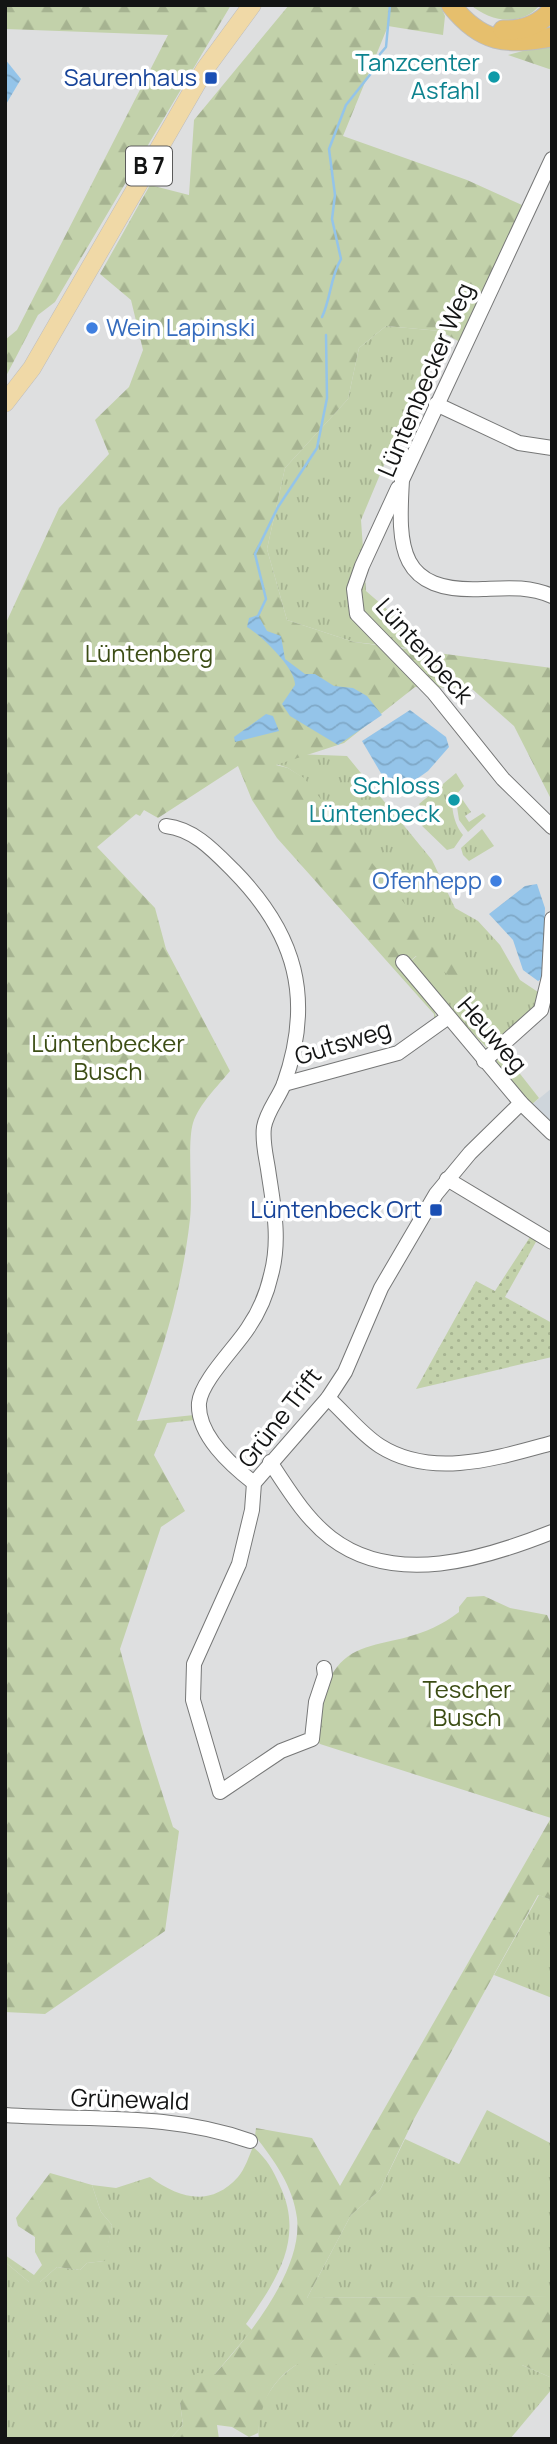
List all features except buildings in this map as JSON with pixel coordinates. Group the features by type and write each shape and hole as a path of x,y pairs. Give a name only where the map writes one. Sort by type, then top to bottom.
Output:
{"highway":[{"path":"451,5 465,23 482,35 523,42 552,37"},
{"path":"463,5 489,27 506,31 532,25 552,10"}],"main road":[{"name":"B 7","path":"5,403 32,368 205,69 253,5"}],"street":[{"name":"Lüntenbecker Weg","path":"552,159 402,480 399,531 407,558 423,576 447,588 517,587 536,589 552,596"},
{"path":"436,404 519,443 552,449"},
{"name":"Lüntenbeck","path":"402,480 362,566 354,589 355,608 366,625 434,693 503,779 552,827"},
{"path":"166,826 182,827 211,848 261,899 285,937 293,964 299,1004 297,1030 284,1084 264,1125 276,1223 272,1274 249,1326 205,1387 200,1400 202,1425 236,1469 254,1483"},
{"path":"484,1060 541,1010 549,977 552,919"},
{"name":"Heuweg","path":"403,962 447,1018 521,1103 552,1133"},
{"name":"Gutsweg","path":"284,1084 398,1053 447,1018"},
{"name":"Grüne Trift","path":"324,1668 325,1675 316,1702 312,1739 281,1751 220,1792 193,1700 194,1664 239,1564 253,1510 254,1483 328,1398 345,1372 394,1264 447,1179 521,1103"},
{"path":"447,1179 552,1242"},
{"path":"328,1398 379,1445 405,1458 443,1464 486,1461 552,1443"},
{"path":"271,1462 302,1510 329,1537 350,1550 380,1562 411,1566 465,1559 552,1532"},
{"name":"Grünewald","path":"5,2115 60,2120 166,2120 213,2128 250,2141"}],"shaded area":[{"path":"552,1088 552,1126 530,1106"}],"green space":[{"path":"5,5 231,5 55,302 38,315 5,378 5,340 17,330 168,35 5,29"},
{"path":"289,5 440,5 445,16 443,35 388,26 343,136 467,180 522,205 460,342 440,331 386,326 359,348 348,399 285,468 267,549 287,620 354,642 552,668 552,801 514,726 471,688 415,687 344,743 276,765 288,768 304,778 441,949 472,976 468,985 460,986 439,967 416,956 402,968 434,1009 436,1017 434,1019 434,1014 277,838 252,800 238,766 158,818 144,810 140,816 136,814 97,847 155,908 166,949 230,1071 204,1102 193,1123 190,1143 190,1219 182,1271 163,1347 137,1421 194,1415 195,1420 167,1423 154,1455 185,1511 161,1527 120,1649 173,1827 179,1831 165,1931 45,2014 5,2012 5,625 59,508 109,454 95,420 129,387 143,350 131,300 100,274 150,185 189,195 194,120"},
{"path":"471,5 540,5 524,17 506,20 487,15"},
{"path":"552,43 552,70 508,55"},
{"path":"386,326 440,331 361,520 366,591 435,651 354,642 287,620 267,549 285,468 348,399 359,348"},
{"path":"295,754 347,756 432,860 455,908 478,921 500,945 520,980 541,994 533,1009 488,1049 406,965 425,949 303,778 276,764"},
{"path":"456,773 464,786 452,799 453,809 456,823 463,835 454,848 447,850 418,822 426,814 419,804"},
{"path":"460,796 471,812 465,816 469,822 483,813 486,816 468,832 459,820 456,800"},
{"path":"482,829 494,846 469,861 461,848"},
{"path":"503,1052 539,1098 530,1106 496,1066 497,1056"},
{"path":"530,1237 537,1240 505,1297 552,1323 552,1357 416,1389 476,1281 495,1291"},
{"name":"Tescher Busch","path":"484,1596 510,1608 547,1615 552,1626 552,1900 538,1895 414,2119 380,2190 351,2215 307,2298 552,2296 552,2378 522,2365 296,2365 268,2394 258,2433 249,2437 232,2427 217,2425 219,2439 170,2439 183,2425 180,2403 197,2373 215,2374 257,2322 282,2280 297,2238 297,2218 291,2195 282,2174 255,2136 256,2128 312,2138 340,2186 551,1818 320,1744 315,1737 322,1698 334,1672 348,1656 366,1647 409,1637 433,1628 459,1612 459,1607 467,1597"},
{"path":"539,1895 552,1900 552,1998 494,1975"},
{"path":"487,2110 552,2144 552,2296 307,2298 351,2215 380,2190 405,2139 459,2164"},
{"path":"253,2147 269,2165 287,2205 288,2242 284,2259 246,2324 252,2330 215,2374 180,2403 183,2425 170,2439 5,2439 5,2262 29,2282 40,2282 57,2267 80,2270 87,2263 104,2261 112,2225 101,2212 92,2185 116,2188 150,2177 183,2194 205,2196 217,2193 238,2177"},
{"path":"50,2173 92,2185 101,2212 112,2225 105,2261 87,2263 80,2270 57,2267 40,2282 29,2282 5,2262 5,2255 34,2275 42,2265 35,2252 35,2237 18,2226 16,2218"},
{"path":"296,2365 522,2365 552,2378 552,2389 510,2439 259,2439 259,2417 267,2397 279,2379"}],"water":[{"path":"5,59 21,79 5,106"},
{"path":"258,615 267,631 281,636 285,659 305,674 315,674 334,686 353,688 367,696 382,715 338,745 290,716 282,704 295,685 294,678 277,653 247,627 249,618"},
{"path":"410,710 446,737 449,747 428,771 404,788 392,792 362,741"},
{"path":"266,714 273,716 279,731 235,742 234,737"},
{"path":"537,884 545,908 543,978 538,981 523,970 513,940 489,914 525,886"}],"waterway":[{"name":"Lüntenbeck","path":"322,317 341,259 332,219 335,195 329,149 346,105 380,62 380,54 386,47 390,5"},
{"name":"Lüntenbeck","path":"258,616 266,599 255,554 278,507 317,448 327,398 326,335"}],"place":[{"name":"Tanzcenter Asfahl","path":"494,77"},
{"name":"Saurenhaus","path":"211,78"},
{"name":"Wein Lapinski","path":"92,328"},
{"name":"Schloss Lüntenbeck","path":"454,800"},
{"name":"Ofenhepp","path":"496,881"},
{"name":"Lüntenbeck Ort","path":"436,1210"}],"park label":[{"name":"Lüntenberg","path":"149,654"},
{"name":"Lüntenbecker Busch","path":"108,1058"}]}
